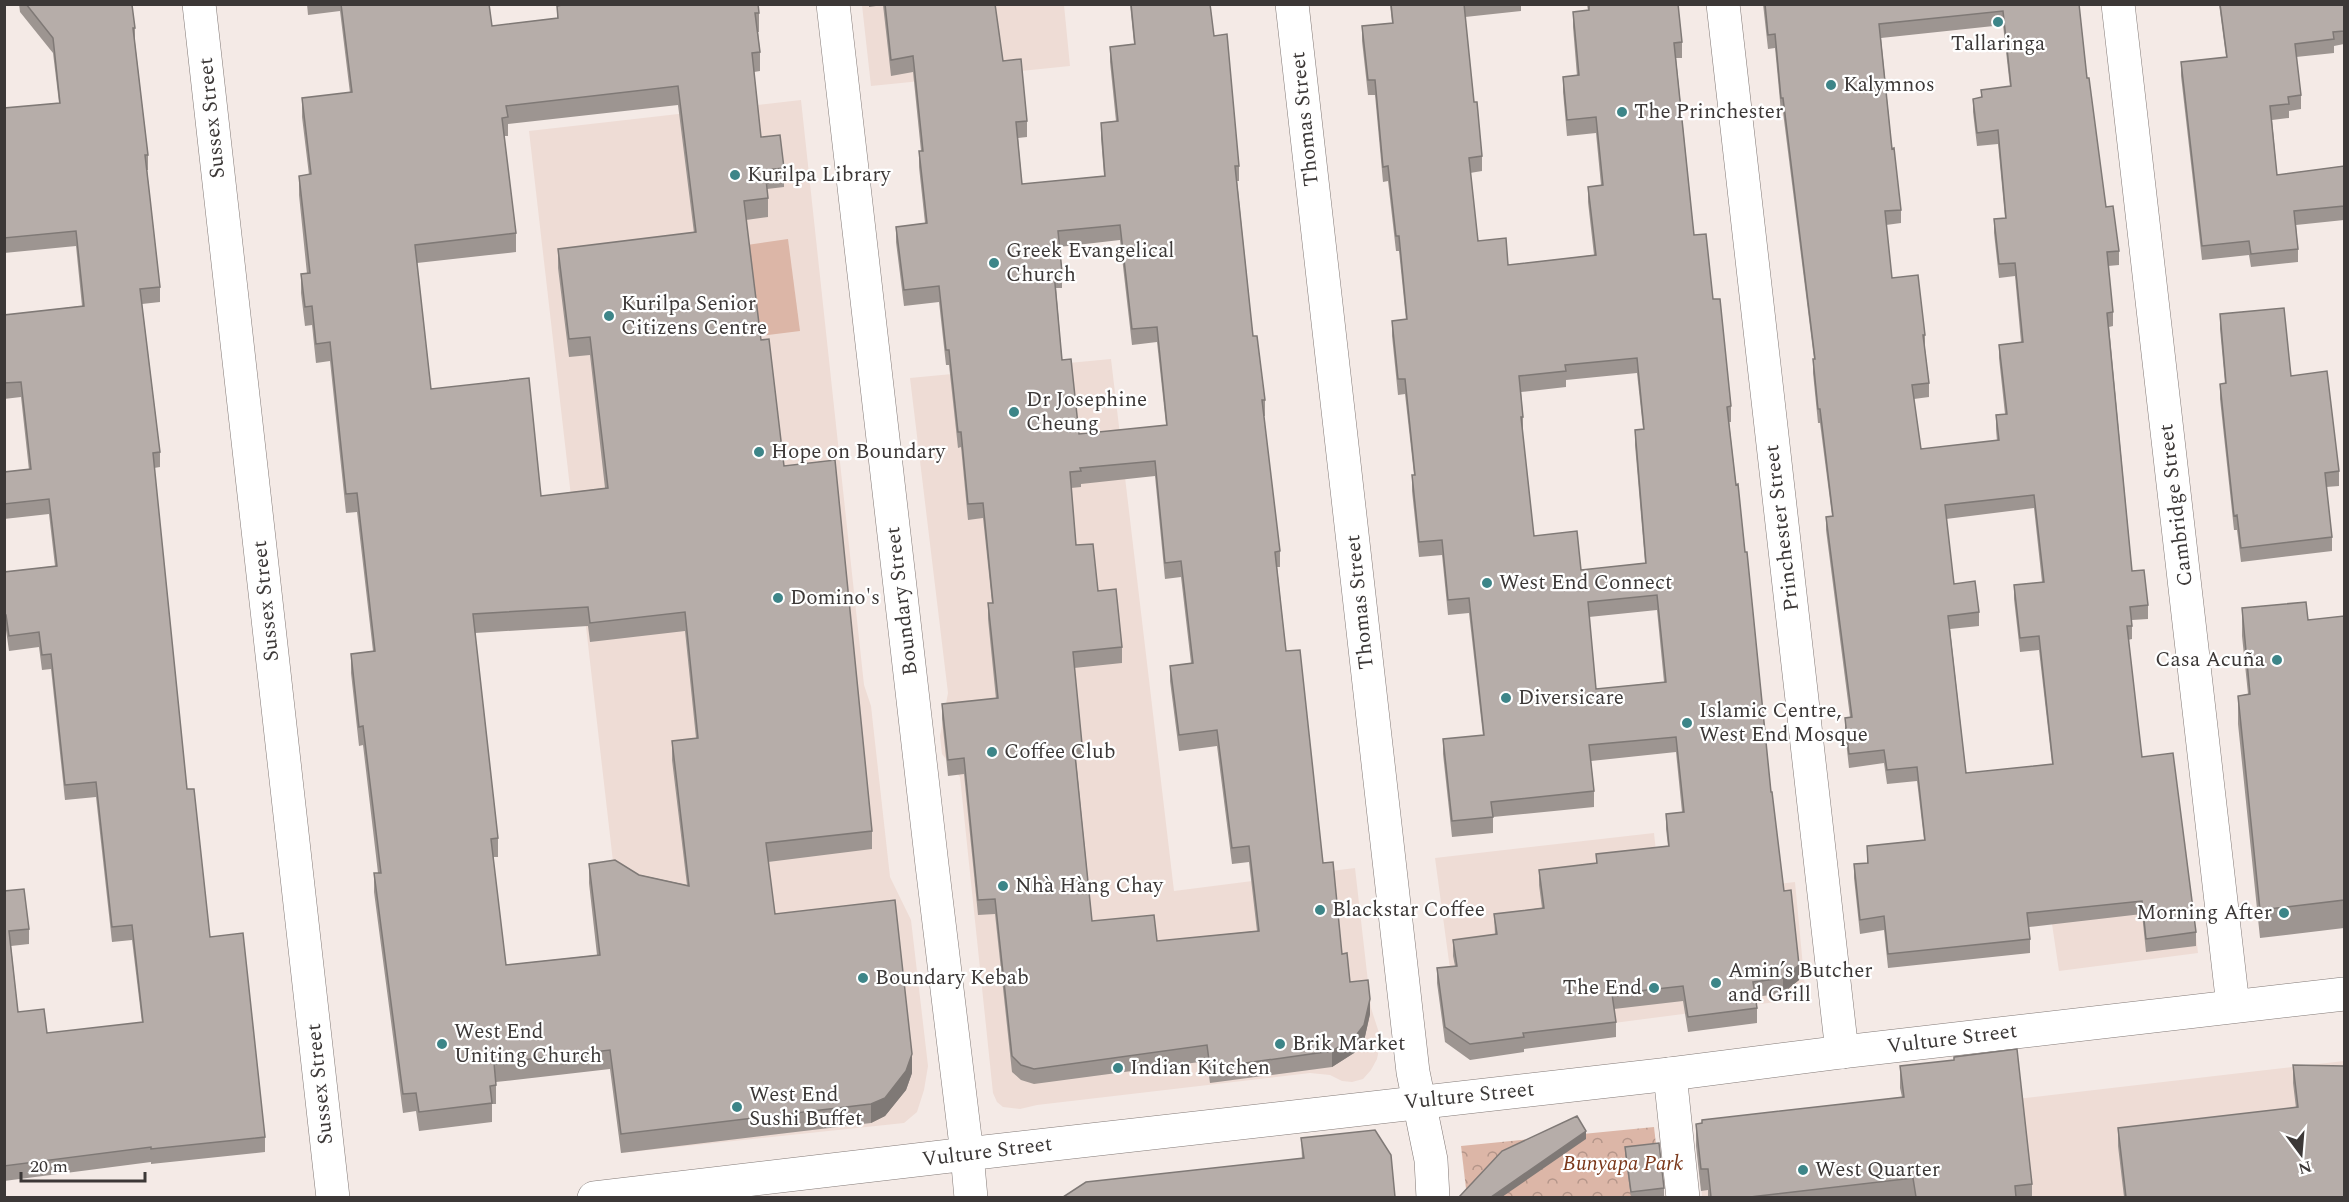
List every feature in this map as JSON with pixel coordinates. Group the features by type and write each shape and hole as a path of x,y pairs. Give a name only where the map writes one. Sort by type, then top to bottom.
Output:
{"street":[{"name":"Sussex Street","path":"199,4 333,1197"},
{"name":"Boundary Street","path":"833,4 971,1197"},
{"name":"Thomas Street","path":"1292,4 1413,1072 1431,1160 1433,1197"},
{"name":"Princhester Street","path":"1722,4 1842,1052"},
{"name":"Cambridge Street","path":"2118,4 2233,1005"},
{"name":"Vulture Street","path":"594,1197 1670,1074 2233,1005 2344,994"},
{"path":"1670,1074 1683,1197"}],"shaded area":[{"path":"862,5 1064,5 1070,66 871,86"},
{"path":"801,100 864,685 871,706 890,877 911,920 928,1066 924,1090 917,1112 904,1123 621,1153 589,883 615,879 529,131"},
{"path":"1111,359 1174,891 1355,868 1371,1008 1381,1039 1377,1059 1363,1079 1352,1082 1342,1081 1330,1075 1310,1073 1037,1105 1020,1109 1003,1107 997,1102 993,1093 960,777 942,754 940,736 948,693 910,378"},
{"path":"1654,833 1661,897 1795,882 1806,998 1460,1043 1435,858"},
{"path":"2185,840 2198,953 2059,971 2052,924 2160,843"},
{"path":"2344,1061 2344,1197 1702,1197 1697,1136"}],"green space":[{"path":"788,239 800,331 759,336 747,245"},
{"name":"Bunyapa Park","path":"1654,1127 1662,1197 1467,1197 1461,1146"}],"building":[{"path":"26,4 132,5 148,155 145,155 160,287 140,289 160,452 153,453 187,789 194,789 210,937 243,933 265,1137 151,1149 151,1147 4,1166 4,891 24,889 29,929 9,931 18,1012 44,1009 47,1033 143,1022 132,925 112,927 96,782 65,785 51,654 42,655 39,632 9,636 6,615 4,615 4,572 57,566 49,499 4,504 4,472 31,469 21,382 4,383 4,315 84,306 76,231 4,238 4,108 60,103 53,38"},
{"path":"341,4 489,4 492,26 558,18 557,6 567,4 758,4 759,13 755,13 760,52 752,53 761,137 780,135 784,168 765,170 768,198 744,201 761,340 769,339 784,466 835,460 872,831 766,843 775,914 895,900 912,1054 906,1071 885,1098 871,1104 621,1134 610,1050 494,1063 496,1085 490,1086 492,1103 419,1112 416,1093 403,1094 374,873 381,873 363,726 359,727 351,654 375,651 357,493 346,494 330,342 316,344 312,306 305,307 301,274 310,273 299,176 311,174 302,98 352,92","holes":["678,86 696,232 558,249 569,339 590,337 608,488 541,496 529,378 431,389 415,245 516,233 502,118 508,117 506,106","588,607 590,623 685,612 698,738 672,741 689,886 639,875 615,860 589,864 600,955 506,965 491,839 498,838 473,614"]},
{"path":"885,4 995,4 1003,61 1021,59 1027,121 1016,122 1022,184 1105,176 1101,123 1118,121 1110,47 1135,44 1131,4 1210,4 1214,36 1227,34 1239,166 1235,166 1253,336 1257,336 1265,400 1262,400 1280,551 1275,552 1286,651 1300,650 1323,863 1333,862 1342,954 1347,953 1350,982 1368,980 1370,999 1364,1025 1354,1038 1332,1051 1210,1068 1207,1045 1034,1069 1021,1065 1012,1056 995,899 978,900 964,758 948,760 942,704 998,698 988,603 993,603 983,503 968,504 961,432 958,432 939,286 904,290 896,227 927,223 919,151 923,151 913,56 891,60","holes":["1120,225 1132,329 1157,327 1167,425 1079,434 1071,359 1062,360 1054,273 1062,272 1058,231","1155,461 1165,563 1181,561 1193,663 1170,666 1179,735 1217,730 1232,848 1249,846 1259,931 1157,941 1154,915 1092,921 1074,745 1082,744 1073,652 1122,647 1116,589 1098,591 1093,544 1076,545 1070,472 1081,471 1080,468"]},
{"path":"1391,4 1464,4 1482,156 1469,158 1478,241 1506,238 1508,265 1596,255 1588,187 1603,185 1596,117 1567,120 1563,77 1579,75 1573,12 1589,10 1589,4 1678,4 1682,42 1674,43 1694,235 1706,234 1713,299 1720,299 1731,406 1727,407 1745,552 1747,552 1771,792 1784,891 1791,890 1799,965 1783,978 1753,982 1757,1008 1688,1017 1683,986 1612,994 1616,1022 1523,1033 1524,1037 1470,1044 1445,1027 1437,968 1457,966 1453,940 1497,934 1494,914 1544,908 1539,870 1597,863 1596,854 1669,846 1666,814 1684,812 1676,737 1589,745 1594,791 1491,802 1493,817 1452,821 1443,739 1484,735 1469,598 1448,600 1442,540 1419,542 1405,379 1398,379 1392,321 1407,319 1399,236 1396,236 1388,166 1383,167 1375,80 1368,80 1362,26 1393,23","holes":["1637,358 1644,429 1635,430 1646,563 1581,570 1577,531 1534,536 1521,417 1523,417 1519,376 1566,371 1565,365","1657,595 1666,682 1596,689 1588,602"]},
{"path":"1765,4 2079,4 2087,78 2089,78 2106,207 2113,206 2119,251 2107,252 2113,312 2107,313 2132,571 2144,570 2148,605 2130,607 2132,626 2127,626 2142,757 2173,753 2196,932 2146,939 2142,901 2027,913 2030,939 1888,954 1884,916 1860,920 1854,864 1868,863 1867,846 1925,840 1917,767 1887,770 1884,750 1849,754 1845,718 1852,717 1826,517 1833,516 1820,409 1818,409 1813,359 1815,359 1783,98 1781,98 1775,34 1768,35","holes":["2003,11 2011,86 1981,90 1982,97 1973,99 1977,133 1998,130 2006,218 1994,219 1999,264 2015,263 2023,342 1999,345 2007,414 1996,415 1999,440 1921,449 1912,385 1929,383 1923,335 1925,335 1918,275 1892,278 1885,211 1901,210 1879,24","2034,495 2044,582 2014,585 2020,638 2039,636 2053,764 1966,773 1948,616 1979,612 1975,581 1954,584 1945,505"]},
{"path":"2220,4 2344,4 2344,31 2333,32 2334,39 2295,44 2301,95 2288,97 2289,104 2270,106 2277,175 2344,166 2344,206 2294,211 2298,249 2251,254 2249,241 2202,246 2181,62 2227,57"},
{"path":"2284,308 2291,376 2327,371 2339,471 2325,473 2332,537 2241,548 2237,515 2234,516 2220,384 2226,383 2220,314"},
{"path":"2306,602 2308,620 2344,616 2344,900 2260,910 2238,696 2250,694 2242,608"},
{"path":"2017,1049 2032,1184 2015,1186 2016,1197 1916,1197 1913,1178 1750,1197 1711,1197 1708,1169 1701,1169 1696,1124 1702,1123 1702,1120 1904,1097 1900,1066 1954,1060 1954,1057"},
{"path":"2293,1065 2344,1066 2344,1197 2126,1197 2118,1128 2298,1107"},
{"path":"1577,1116 1586,1131 1491,1197 1459,1197 1502,1151"},
{"path":"1375,1130 1391,1155 1395,1197 1063,1197 1086,1182 1304,1158 1301,1138"},
{"path":"1659,1143 1664,1188 1631,1192 1625,1147"}],"place":[{"name":"Tallaringa","path":"1998,22"},
{"name":"Kalymnos","path":"1831,85"},
{"name":"The Princhester","path":"1622,112"},
{"name":"Kurilpa Library","path":"735,175"},
{"name":"Greek Evangelical Church","path":"994,263"},
{"name":"Kurilpa Senior Citizens Centre","path":"609,316"},
{"name":"Dr Josephine Cheung","path":"1014,412"},
{"name":"Hope on Boundary","path":"759,452"},
{"name":"West End Connect","path":"1487,583"},
{"name":"Domino's","path":"778,598"},
{"name":"Casa Acuña","path":"2277,660"},
{"name":"Diversicare","path":"1506,698"},
{"name":"Islamic Centre, West End Mosque","path":"1687,723"},
{"name":"Coffee Club","path":"992,752"},
{"name":"Nhà Hàng Chay","path":"1003,886"},
{"name":"Blackstar Coffee","path":"1320,910"},
{"name":"Morning After","path":"2284,913"},
{"name":"Boundary Kebab","path":"863,978"},
{"name":"Amin’s Butcher and Grill","path":"1716,983"},
{"name":"The End","path":"1654,988"},
{"name":"West End Uniting Church","path":"442,1044"},
{"name":"Brik Market","path":"1280,1044"},
{"name":"Indian Kitchen","path":"1118,1068"},
{"name":"West End Sushi Buffet","path":"737,1107"},
{"name":"West Quarter","path":"1803,1170"}]}
